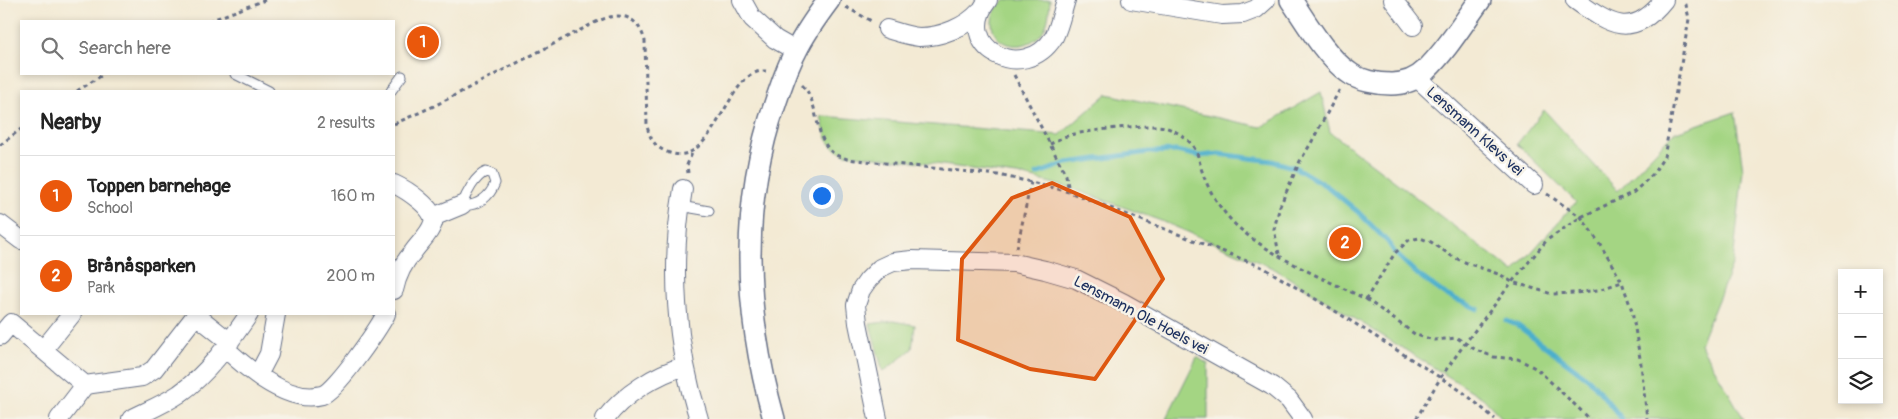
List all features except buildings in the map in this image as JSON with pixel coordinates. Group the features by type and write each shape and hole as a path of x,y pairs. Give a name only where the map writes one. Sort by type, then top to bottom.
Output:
{"street":[{"path":"742,0 752,18 774,39 796,51"},
{"path":"774,419 756,344 752,304 750,251 754,195 759,160 768,125 791,83 796,51 829,0"},
{"path":"984,5 978,24 979,34 983,43 998,56 1010,60 1028,57 1045,48 1059,27 1066,0"},
{"path":"1139,1 1222,15 1243,14 1256,9 1266,0"},
{"name":"Lensmann Klevs vei","path":"1291,0 1323,47 1347,72 1382,84 1398,84 1416,78 1426,70 1480,0"},
{"path":"1393,0 1413,26"},
{"path":"1575,0 1606,21 1619,25 1633,24 1646,17 1664,0"},
{"path":"887,29 919,37 931,35 964,25 984,5"},
{"name":"Lensmann Klevs vei","path":"1416,78 1534,185"},
{"path":"395,185 429,208 433,217 433,224 400,272 395,287"},
{"path":"682,198 677,227 676,302 685,366 700,419"},
{"path":"433,217 462,205"},
{"path":"0,224 20,239"},
{"name":"Lensmann Ole Hoels vei","path":"878,419 858,323 856,305 861,290 880,268 893,262 949,260 1014,263 1076,279 1124,303 1272,386 1289,400 1303,419"},
{"path":"43,350 71,315"},
{"path":"59,419 85,385 142,377 154,369 195,315"},
{"path":"197,315 228,345 242,365 271,383 292,393 305,395 323,395 329,391 357,356 385,315"},
{"path":"131,419 178,394 198,378 217,359 248,315"},
{"path":"258,375 267,361 276,315"},
{"path":"4,324 43,350 85,385"},
{"path":"604,419 612,409 635,392 661,375 685,366"}],"lane":[{"path":"237,75 267,90"},
{"path":"392,90 402,76"},
{"path":"682,198 709,211"}],"path":[{"path":"212,20 265,0"},
{"path":"851,0 845,7 887,29"},
{"path":"1416,419 1441,377 1466,342 1547,240 1581,216 1634,192 1653,174 1664,156 1689,19 1685,0"},
{"path":"395,124 428,110 602,19 620,16 630,18 637,24 645,41 647,126 649,136 658,147 673,154 684,154 699,146 715,126 737,90 754,73 761,70 773,72 791,83 800,82 807,89 825,143 833,154 847,159 998,175 1031,182 1069,192 1152,223 1264,268 1332,308 1441,377 1469,397 1494,419"},
{"path":"1010,60 1011,70 1066,175 1069,192"},
{"path":"1278,254 1274,229 1280,206 1300,160 1310,145 1347,72"},
{"path":"79,90 102,75"},
{"path":"1050,144 1067,135 1142,126 1164,126 1185,137 1193,146 1199,156 1201,170 1209,187 1223,209 1239,228 1278,254 1366,299 1416,335 1434,340 1457,338 1476,350 1494,357 1518,359 1536,369 1590,419"},
{"path":"0,145 20,130"},
{"path":"682,198 687,180 687,165 693,150"},
{"path":"1014,263 1031,182"},
{"path":"1534,185 1581,216 1622,282 1632,311 1641,364 1647,419"},
{"path":"1366,299 1395,253 1409,240 1420,238 1430,242 1453,257 1501,275 1512,282 1552,294 1575,294 1598,290 1622,282"}],"highlighted area":[{"path":"1052,183 1130,217 1163,279 1095,379 1030,369 958,340 962,259 1012,198"}],"green space":[{"path":"1006,0 1050,0 1046,26 1035,40 1027,44 1011,45 998,38 993,31 992,18 996,9"},
{"path":"1321,92 1330,132 1514,272 1576,202 1517,144 1544,110 1618,191 1673,133 1735,112 1743,170 1733,263 1700,344 1744,419 1503,419 1483,398 1273,268 1164,222 1074,189 1024,176 845,154 834,147 827,139 821,116 1060,135 1107,94 1261,127"},
{"path":"893,321 915,325 912,349 883,372 870,324"},
{"path":"1197,357 1208,364 1208,419 1166,419"}],"waterway":[{"path":"1037,174 1067,163 1149,152 1176,151 1199,156 1219,154 1272,161 1296,168 1328,187 1358,212 1417,274 1446,295 1478,309"},
{"path":"1507,321 1517,325 1590,380 1622,419"}],"place":[{"name":"Toppen barnehage","path":"423,42"},
{"name":"Brånåsparken","path":"1345,243"}]}
